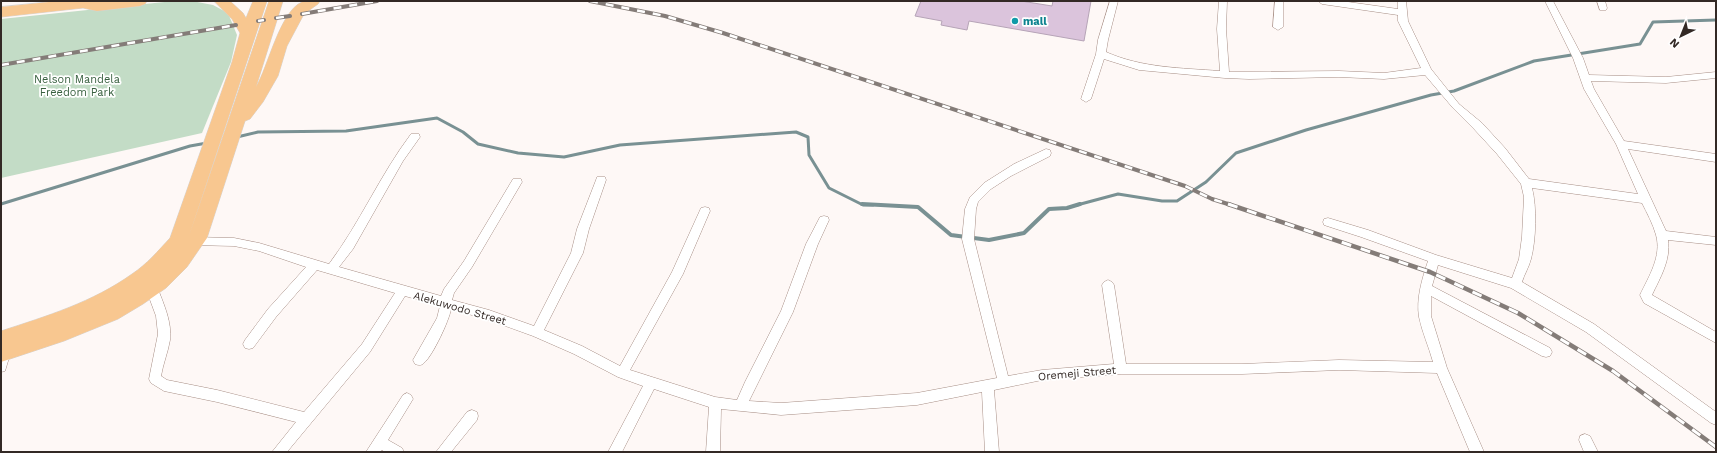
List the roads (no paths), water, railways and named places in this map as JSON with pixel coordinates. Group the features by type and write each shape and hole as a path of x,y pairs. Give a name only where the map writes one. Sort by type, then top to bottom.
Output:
{"main road":[{"path":"1,6 29,1"},
{"path":"1,12 101,1"},
{"path":"76,4 97,6 140,1"},
{"path":"221,1 238,16 248,33"},
{"path":"225,135 240,62 248,33 260,1"},
{"path":"3,350 102,318 132,302 152,289 179,265 225,135 276,1"},
{"path":"225,135 257,98 270,76 279,46 298,11 313,1"},
{"path":"3,350 55,322 96,306 122,292 187,241"}],"street":[{"path":"1086,99 1101,54 1103,40 1114,1"},
{"path":"1223,1 1221,43 1225,75"},
{"path":"1278,28 1279,1"},
{"path":"1322,1 1402,13"},
{"path":"1402,1 1403,21 1427,71 1446,92 1456,106 1482,131 1526,183 1529,197 1528,237 1525,259 1515,284"},
{"path":"1549,1 1578,58 1589,89 1621,144 1644,199 1662,235 1664,248 1662,259 1646,295 1648,300 1716,338"},
{"path":"1101,54 1117,62 1139,67 1225,75 1249,76 1339,74 1384,76 1427,71"},
{"path":"1586,78 1666,80 1716,75"},
{"path":"330,270 349,246 399,158 415,137"},
{"path":"1621,144 1716,158"},
{"path":"1004,383 968,239 969,223 974,201 983,190 1017,168 1046,153"},
{"path":"537,332 577,253 583,229 601,180"},
{"path":"419,360 427,349 443,319 447,304 448,292 468,264 517,182"},
{"path":"1526,183 1644,199"},
{"path":"622,373 646,332 692,245 705,211"},
{"path":"741,406 749,386 787,312 812,244 824,220"},
{"path":"1328,222 1364,232 1434,259 1515,284 1590,328 1716,419"},
{"path":"1662,235 1716,242"},
{"name":"Alekuwodo Street","path":"187,241 234,242 259,247 330,270 489,315 537,332 578,350 622,373 715,403"},
{"path":"1434,259 1426,288 1425,316 1441,368 1477,452"},
{"path":"248,344 272,313 315,265"},
{"path":"1108,285 1121,369"},
{"path":"1426,288 1546,352"},
{"path":"152,289 161,315 164,334 155,379 164,385 217,396 307,419"},
{"path":"279,452 366,348 402,291"},
{"name":"Oremeji Street","path":"715,403 781,409 917,399 1042,375 1121,369 1242,369 1339,365 1441,368"},
{"path":"615,452 651,383"},
{"path":"988,386 992,452"},
{"path":"397,452 376,447 407,399"},
{"path":"713,452 715,403"},
{"path":"443,452 472,416"},
{"path":"1585,440 1592,452"}],"waterway":[{"path":"1077,205 1118,194 1162,201 1177,201 1206,182 1236,153 1306,130 1431,95 1454,91 1534,61 1640,44 1653,22 1716,20"},
{"path":"237,137 258,132 346,131 437,118 463,132 478,144 518,153 564,157 620,145 796,132 808,137 809,155 829,188 863,205 873,205"},
{"path":"1,204 190,146 207,143"},
{"path":"862,204 918,207 951,235 989,240 1024,233 1049,209 1067,208 1080,204"}],"railway":[{"path":"302,14 377,1"},
{"path":"590,1 665,16 723,33 1185,186 1212,199 1231,205"},
{"path":"276,18 290,16"},
{"path":"258,21 264,20"},
{"path":"1,65 236,25"},
{"path":"1231,205 1430,272 1518,313 1613,371 1716,447"}],"place":[{"name":"mall","path":"1015,21"}],"park label":[{"name":"Nelson Mandela Freedom Park","path":"77,85"}]}
